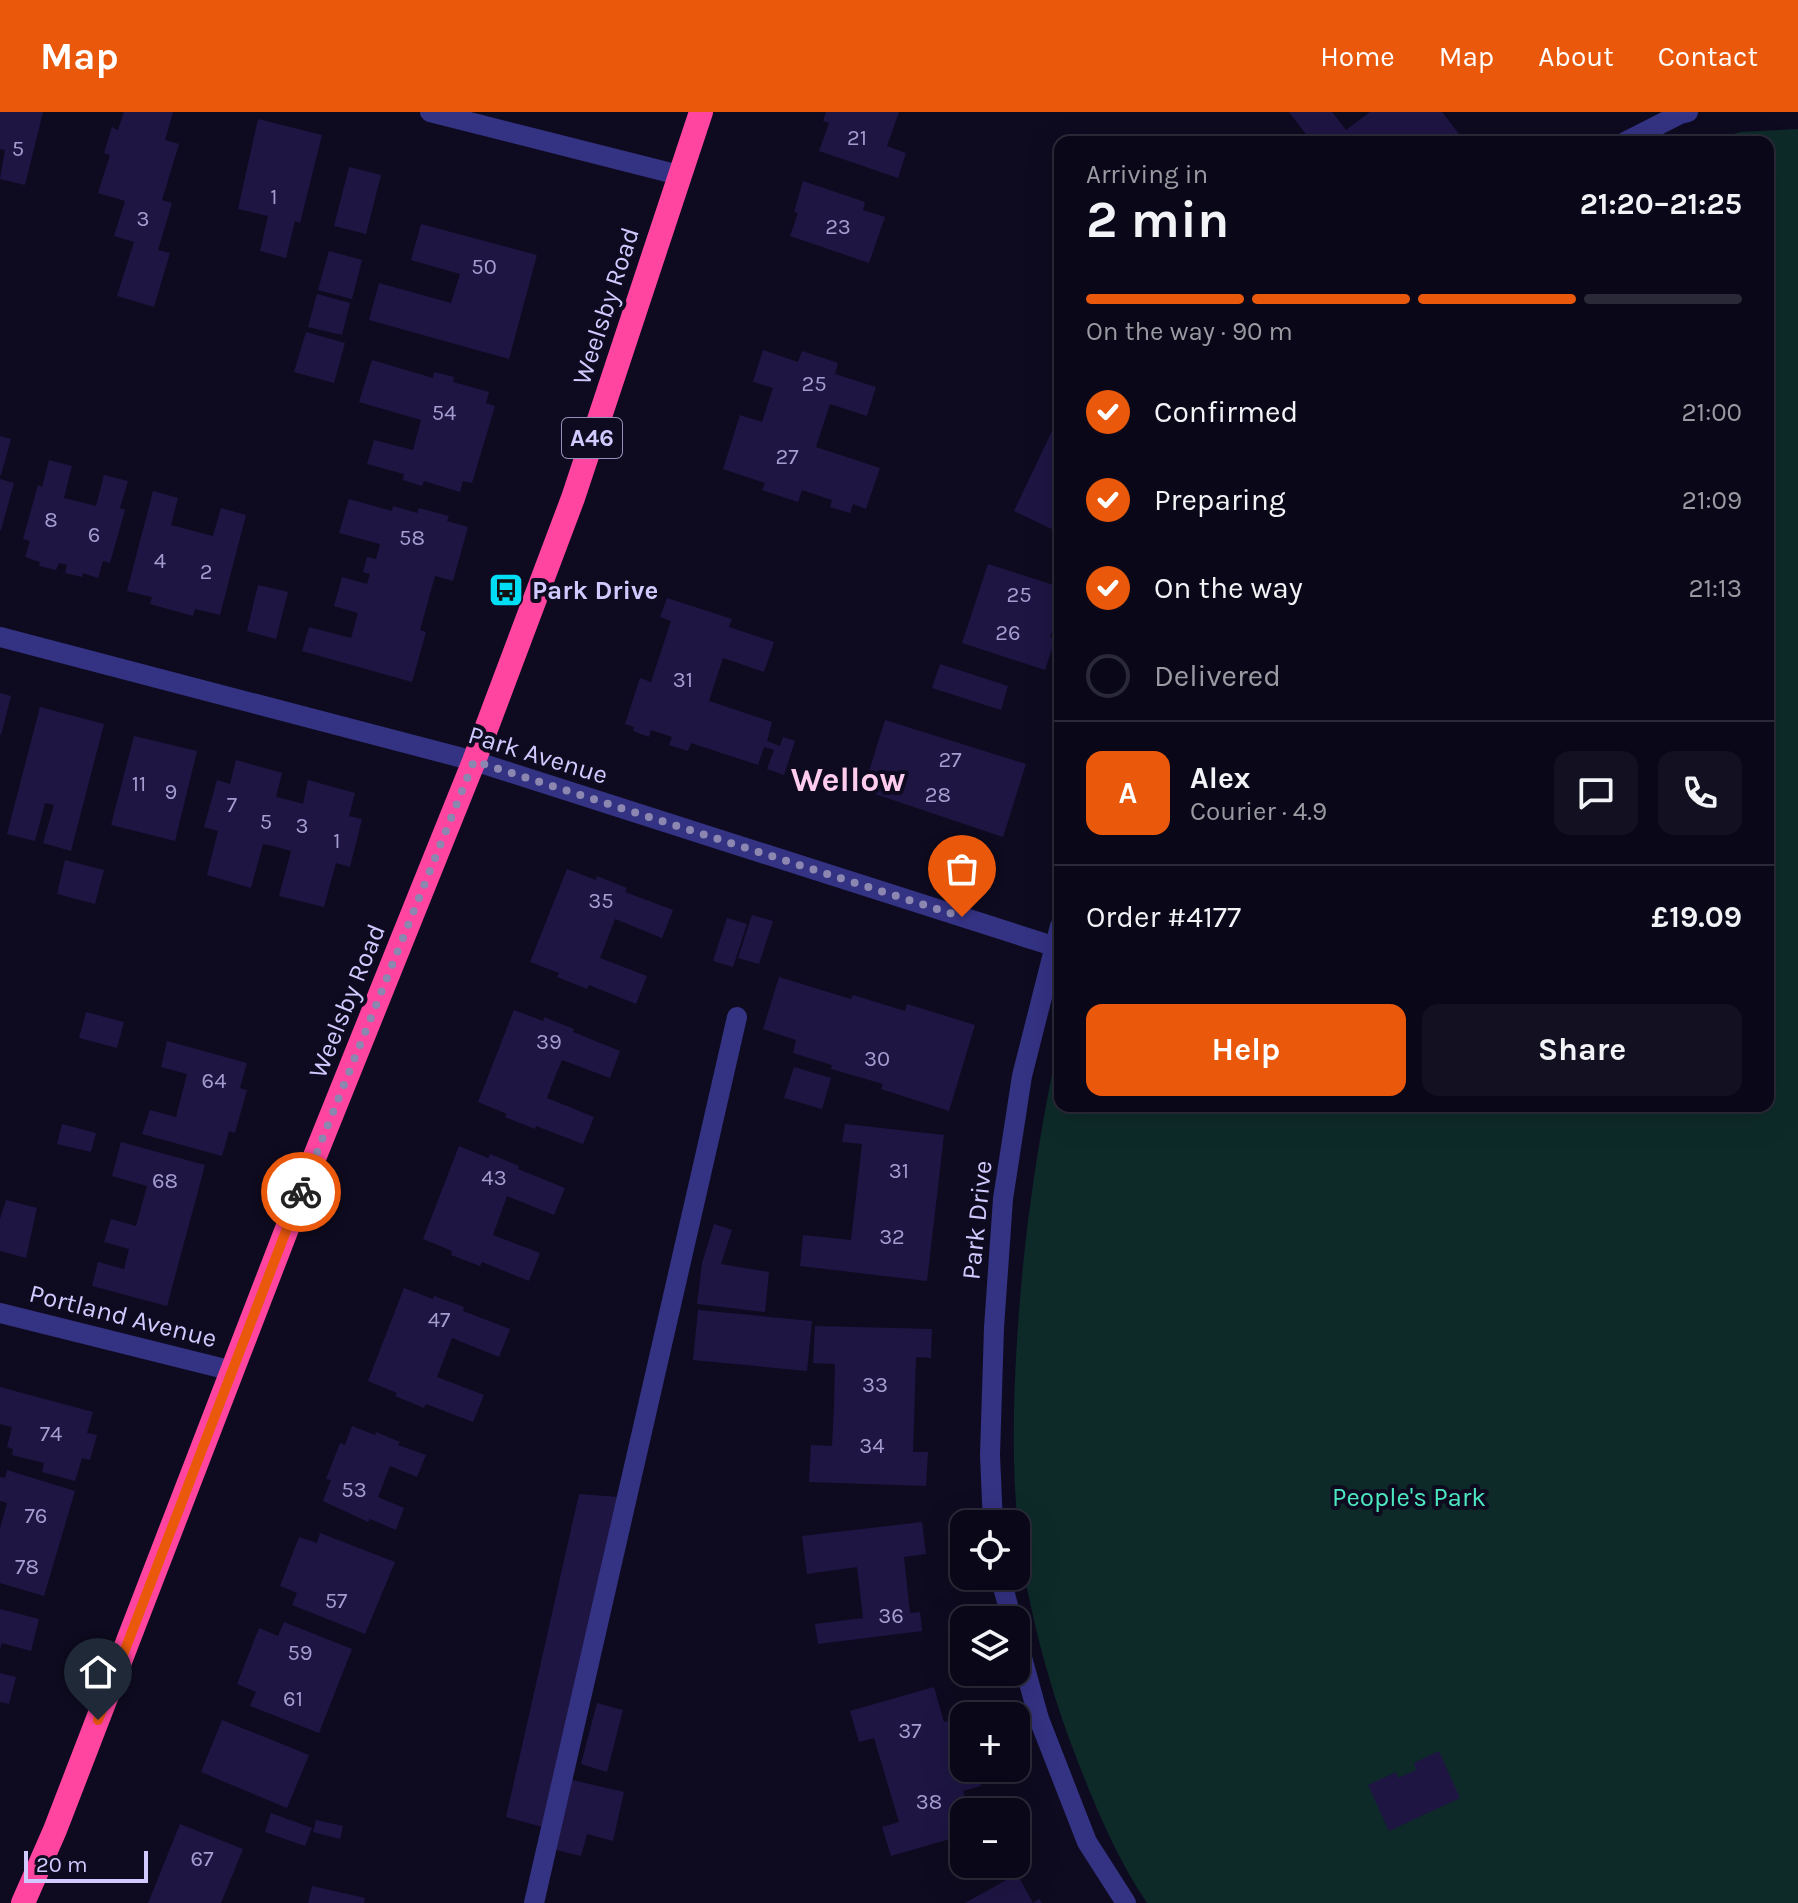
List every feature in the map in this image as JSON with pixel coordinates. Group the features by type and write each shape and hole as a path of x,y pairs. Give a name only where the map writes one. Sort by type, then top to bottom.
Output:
{"highway":[{"name":"Weelsby Road","path":"23,1903 72,1787 315,1156 474,761 573,498 701,112"}],"street":[{"path":"430,112 679,175"},
{"path":"1637,136 1688,112"},
{"name":"Park Avenue","path":"0,637 474,761 1053,946"},
{"name":"Park Drive","path":"992,1510 990,1455 994,1328 1003,1199 1022,1076 1054,943"},
{"path":"534,1903 737,1017"},
{"name":"Portland Avenue","path":"0,1313 233,1371"},
{"path":"1030,1686 1039,1719 1087,1842 1126,1903"}],"green space":[{"name":"People's Park","path":"1798,129 1798,1903 1147,1903 1109,1835 1062,1720 1028,1590 1030,1510 1016,1510 1015,1372 1023,1264 1032,1188 1054,1066 1054,1112 1774,1112 1774,136 1727,136 1740,132"}],"building":[{"path":"0,112 43,112 25,185 0,179 5,150 0,149"},
{"path":"124,112 173,112 165,140 179,144 162,200 172,203 158,250 170,253 154,307 117,296 134,242 114,236 125,201 98,193 110,155 104,153 112,127 118,130"},
{"path":"826,112 899,112 887,146 906,153 898,178 819,151 829,123 823,121"},
{"path":"1289,112 1332,112 1346,130 1370,112 1442,112 1459,134 1456,136 1307,136"},
{"path":"258,119 322,135 300,223 295,221 286,258 260,251 268,216 238,209"},
{"path":"349,167 381,175 366,234 334,226"},
{"path":"803,181 865,202 863,210 885,217 869,263 790,236 798,213 794,212"},
{"path":"421,224 537,255 509,359 369,320 379,283 451,303 460,274 411,260"},
{"path":"329,251 362,260 352,299 318,290"},
{"path":"317,294 350,303 342,335 308,327"},
{"path":"306,332 345,343 334,383 294,372"},
{"path":"763,350 798,362 802,351 838,363 835,374 876,387 867,416 830,404 816,447 880,468 866,509 853,504 850,513 830,507 832,500 802,490 798,502 762,490 765,483 723,469 740,415 762,422 773,388 753,382"},
{"path":"372,360 433,378 434,372 454,377 453,382 489,392 486,403 495,406 472,483 463,481 460,492 424,481 422,486 403,480 404,474 367,464 374,440 413,450 421,420 359,402"},
{"path":"1053,429 1054,530 1014,511"},
{"path":"0,436 11,439 1,475 0,475"},
{"path":"49,460 72,466 64,498 96,506 104,475 128,481 120,508 125,510 110,563 103,561 98,578 83,573 82,577 65,573 67,565 59,563 56,570 39,566 40,562 25,557 30,541 23,539 38,485 42,487"},
{"path":"0,479 14,483 1,530 0,530"},
{"path":"153,491 178,498 171,525 213,536 221,508 246,515 220,615 195,609 193,616 150,604 152,597 127,591"},
{"path":"349,499 392,511 393,506 417,513 419,508 449,516 447,521 468,527 453,581 435,576 420,630 426,632 412,682 302,651 309,627 351,638 358,613 334,606 342,577 367,584 370,574 363,572 367,557 376,559 380,544 339,533"},
{"path":"988,564 1054,585 1054,625 1050,637 1054,642 1045,670 962,643"},
{"path":"258,585 288,592 276,639 247,631"},
{"path":"667,598 732,619 729,627 774,642 764,672 723,658 709,701 772,722 767,741 780,746 783,737 795,741 784,775 767,769 774,750 764,747 758,765 691,743 688,751 669,745 672,737 651,730 649,737 625,724 640,678 651,682 671,621 660,617"},
{"path":"940,664 1008,686 1001,710 932,688"},
{"path":"0,693 11,696 1,735 0,734"},
{"path":"40,707 104,724 71,851 43,843 54,805 45,803 35,841 7,834"},
{"path":"885,720 1026,764 1003,837 863,790"},
{"path":"134,736 197,751 175,841 111,825"},
{"path":"236,760 282,773 276,797 303,804 308,780 355,793 349,816 362,819 350,867 336,863 324,907 279,896 291,851 277,847 263,844 251,888 207,875 218,831 204,827 217,780 230,784"},
{"path":"65,860 104,870 95,904 57,894"},
{"path":"567,869 596,880 597,876 627,888 625,892 673,910 662,938 615,919 600,958 647,976 636,1004 589,985 587,989 557,977 559,973 530,962"},
{"path":"752,915 773,921 759,964 738,958"},
{"path":"727,918 747,924 733,967 713,961"},
{"path":"779,977 851,999 853,995 905,1011 907,1004 975,1025 949,1111 881,1089 883,1084 831,1069 832,1065 793,1053 796,1040 763,1029"},
{"path":"514,1010 543,1021 544,1017 620,1051 610,1078 562,1060 554,1079 547,1098 594,1117 583,1144 505,1117 507,1114 478,1102"},
{"path":"86,1012 124,1022 117,1048 79,1038"},
{"path":"167,1041 247,1063 240,1088 247,1090 235,1133 229,1131 222,1156 142,1134 150,1110 176,1117 187,1074 161,1067"},
{"path":"794,1067 831,1078 822,1109 784,1098"},
{"path":"62,1124 96,1133 91,1152 57,1144"},
{"path":"845,1124 944,1135 927,1281 800,1266 803,1235 851,1240 862,1144 842,1142"},
{"path":"121,1142 205,1165 167,1306 92,1286 98,1262 124,1269 129,1249 104,1242 111,1219 136,1226 147,1186 112,1176"},
{"path":"459,1146 488,1158 490,1154 565,1188 554,1215 507,1196 493,1235 540,1253 529,1281 482,1262 480,1266 451,1255 452,1251 423,1239"},
{"path":"6,1200 37,1208 26,1258 0,1251 0,1219"},
{"path":"714,1224 732,1230 721,1264 769,1272 765,1312 697,1304 702,1263"},
{"path":"404,1288 464,1307 463,1311 510,1329 499,1357 452,1338 437,1377 484,1395 473,1422 426,1404 424,1408 368,1381"},
{"path":"698,1310 812,1321 807,1371 693,1360"},
{"path":"815,1326 932,1329 931,1358 916,1357 913,1452 928,1452 926,1486 809,1482 811,1445 832,1446 834,1406 835,1364 813,1363"},
{"path":"0,1387 93,1412 87,1433 97,1435 90,1460 82,1458 75,1481 42,1472 44,1463 12,1455 13,1449 7,1447 12,1427 0,1424"},
{"path":"352,1426 375,1435 376,1432 400,1442 398,1445 426,1455 417,1477 390,1466 378,1497 404,1508 396,1530 370,1519 368,1522 323,1501 331,1480 326,1479 340,1443 345,1445"},
{"path":"7,1470 75,1491 44,1596 0,1583 0,1529 7,1503 0,1501 0,1477 5,1478"},
{"path":"579,1494 619,1497 546,1828 506,1817"},
{"path":"922,1522 926,1554 904,1557 910,1613 920,1612 922,1631 818,1644 815,1624 863,1618 857,1567 807,1574 802,1536"},
{"path":"320,1533 395,1562 365,1634 292,1605 297,1593 280,1586 299,1537 317,1543"},
{"path":"0,1609 39,1619 31,1651 2,1643 0,1649"},
{"path":"284,1622 352,1649 319,1733 250,1706 256,1692 237,1684 259,1628 278,1636"},
{"path":"0,1673 16,1677 9,1704 0,1702"},
{"path":"934,1687 944,1722 950,1720 950,1782 980,1782 981,1786 963,1791 965,1798 950,1798 950,1839 891,1856 882,1827 899,1822 874,1738 859,1742 850,1711"},
{"path":"597,1703 623,1710 607,1772 581,1764"},
{"path":"222,1720 309,1755 287,1808 201,1772"},
{"path":"1439,1751 1460,1798 1389,1831 1368,1785 1396,1772 1398,1778 1416,1770 1414,1763"},
{"path":"572,1780 624,1792 613,1841 587,1834 581,1856 556,1850"},
{"path":"271,1813 312,1828 305,1846 265,1832"},
{"path":"316,1820 343,1826 340,1839 313,1832"},
{"path":"180,1824 243,1849 221,1903 148,1903"},
{"path":"1010,1878 1019,1878 1033,1903 965,1903"},
{"path":"312,1886 365,1898 364,1903 308,1903"}],"way so far":[{"path":"301,1192 474,761 962,917"}],"place":[{"name":"Park Drive","path":"506,590"}],"district":[{"name":"Wellow","path":"848,780"}],"route":[{"path":"98,1720 301,1192"}]}
